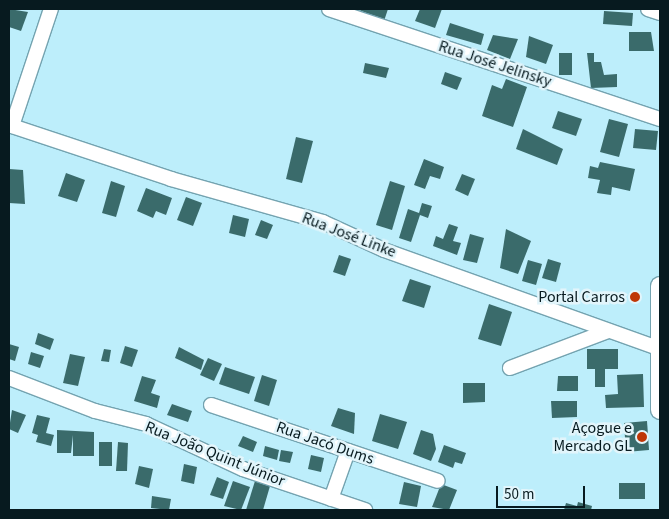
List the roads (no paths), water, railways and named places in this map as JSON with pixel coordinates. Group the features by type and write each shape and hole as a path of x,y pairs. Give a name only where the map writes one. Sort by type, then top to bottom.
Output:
{"main road":[{"path":"660,286 657,348 660,410"}],"street":[{"path":"10,126 51,9"},
{"name":"Rua José Jelinsky","path":"329,9 660,118"},
{"path":"648,9 660,13"},
{"name":"Rua José Linke","path":"10,126 323,222 384,250 657,348"},
{"path":"510,368 608,331"},
{"name":"Rua João Quint Júnior","path":"9,378 95,412 166,432 243,469 365,510"},
{"name":"Rua Jacó Dums","path":"211,405 438,481"},
{"path":"332,499 348,451"}],"place":[{"name":"Portal Carros","path":"635,297"},
{"name":"Açogue e Mercado GL","path":"642,437"}]}
